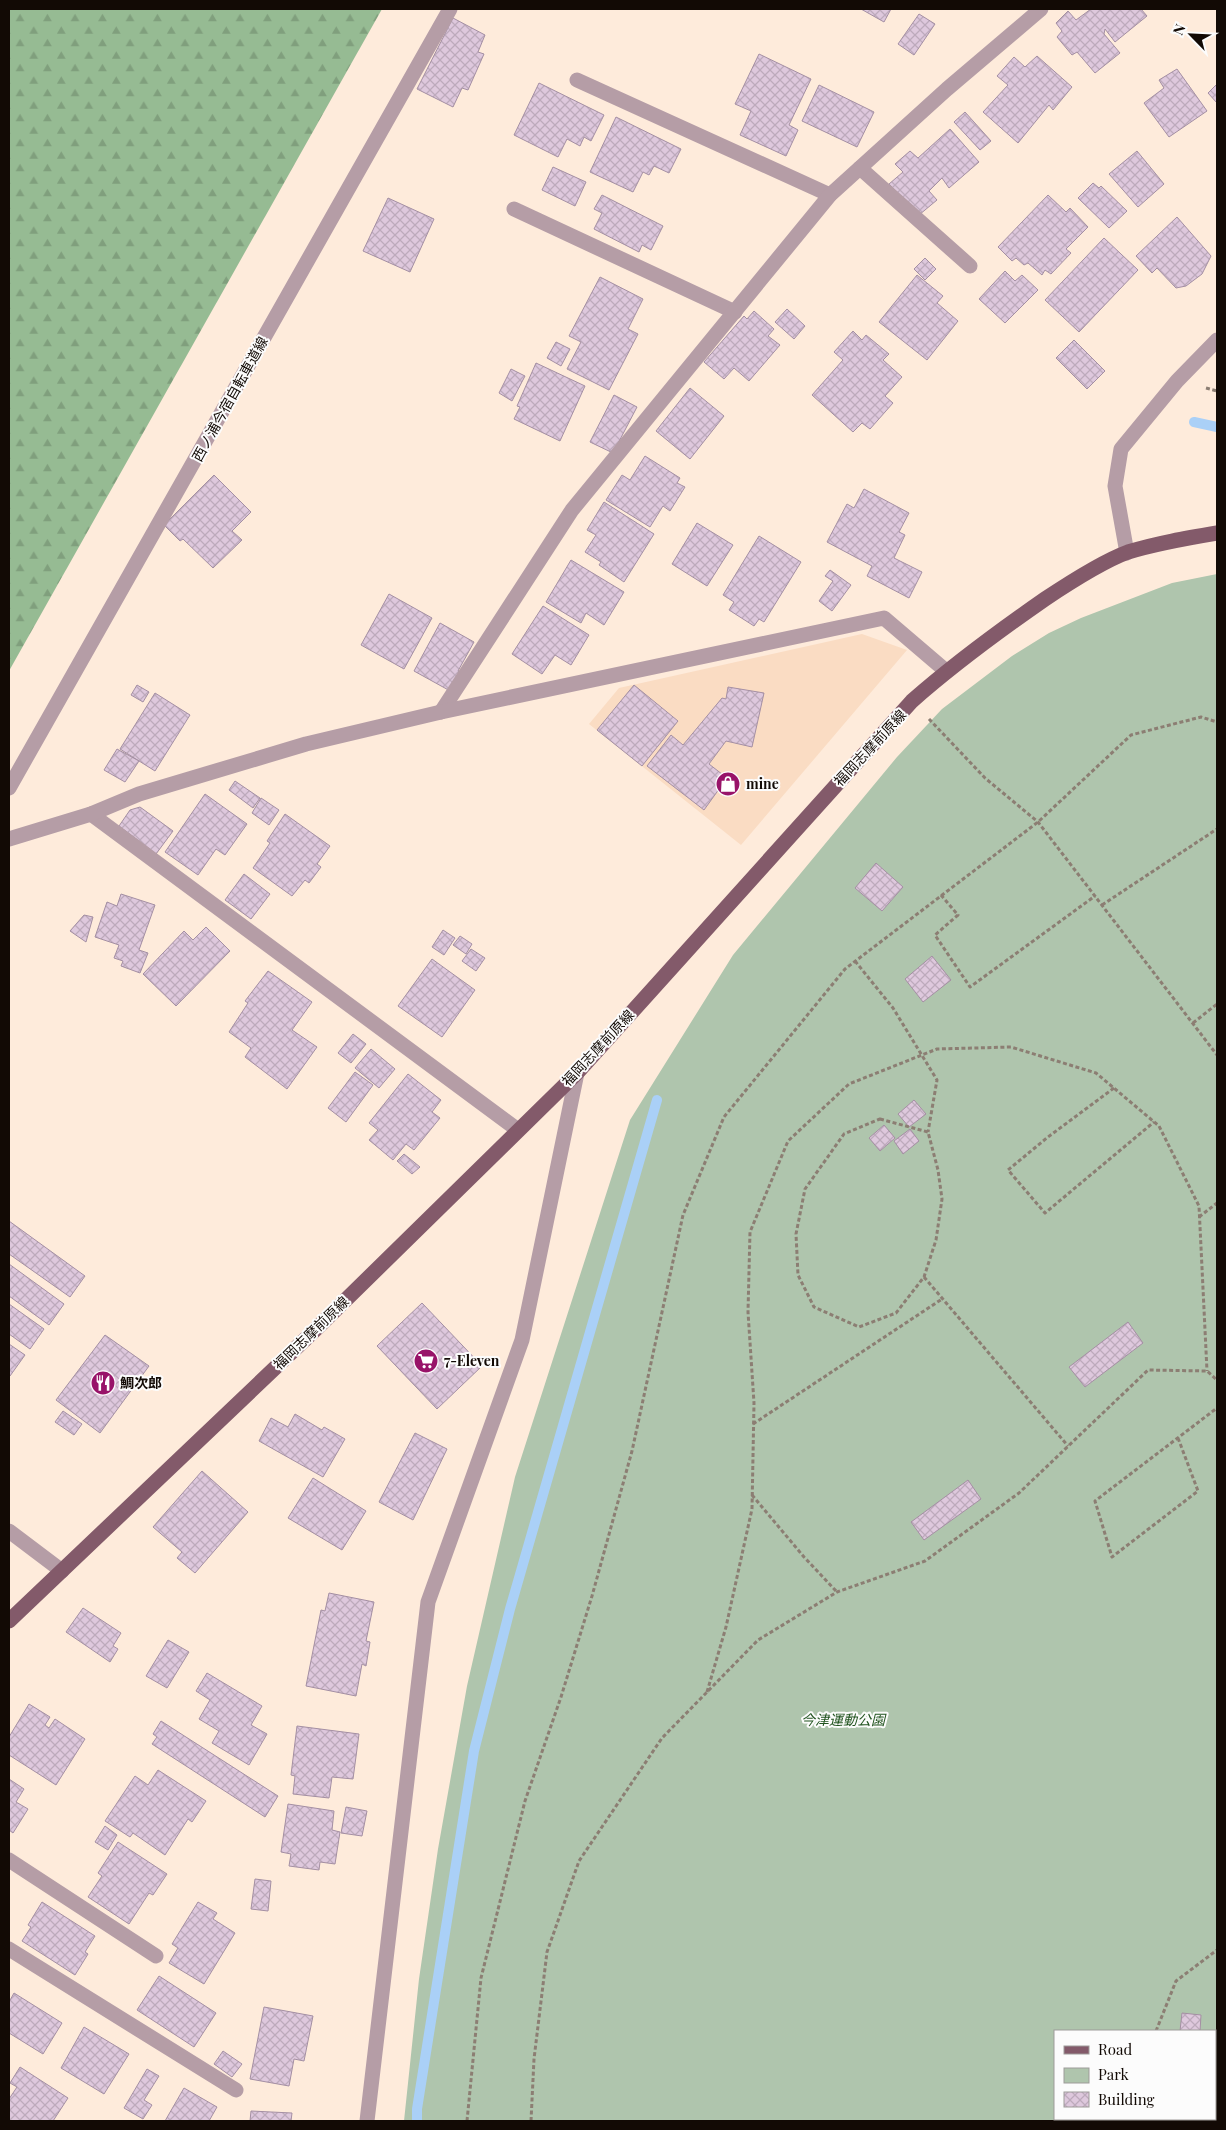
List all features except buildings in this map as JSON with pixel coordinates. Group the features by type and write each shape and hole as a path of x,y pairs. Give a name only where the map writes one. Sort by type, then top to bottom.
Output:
{"main road":[{"name":"福岡志摩前原線","path":"9,1621 308,1336 577,1073 912,702 946,671 1074,580 1127,553 1183,538 1217,533"}],"street":[{"name":"西ノ浦今宿自転車道線","path":"9,788 450,9"},
{"path":"442,712 572,510 830,195 947,89 1041,9"},
{"path":"578,80 830,195"},
{"path":"860,168 970,266"},
{"path":"514,209 735,312"},
{"path":"1127,553 1115,486 1122,449 1176,381 1217,340"},
{"path":"9,839 91,814 139,794 306,744 442,712 884,618 946,671"},
{"path":"91,814 518,1130"},
{"path":"367,2121 428,1602 522,1340 577,1073"},
{"path":"9,1532 62,1570"},
{"path":"9,1860 156,1956"},
{"path":"9,1949 236,2090"}],"path":[{"path":"912,702 985,778 1038,822 1217,1055"},
{"path":"467,2121 481,1978 525,1801 561,1697 632,1451 683,1215 724,1117 845,969 1038,822 1131,735 1201,717 1217,722"},
{"path":"1102,905 1217,829"},
{"path":"941,895 958,915 935,935 970,988 1095,896"},
{"path":"855,961 893,1008 937,1080 928,1132 938,1170 942,1199 936,1240 924,1277 896,1313 858,1327 814,1307 798,1274 796,1234 805,1189 844,1134 880,1119 928,1132"},
{"path":"1192,1023 1217,1004"},
{"path":"707,1692 726,1627 752,1509 754,1403 748,1312 750,1232 788,1141 849,1084 937,1048 1011,1047 1096,1073 1159,1126 1198,1206 1207,1371"},
{"path":"1114,1088 1048,1137 1008,1170 1045,1213 1154,1122"},
{"path":"1199,1218 1217,1204"},
{"path":"924,1277 1068,1446"},
{"path":"754,1424 942,1299"},
{"path":"531,2121 534,2059 547,1952 580,1861 662,1738 758,1640 837,1592 925,1562 1019,1493 1148,1370 1207,1371 1217,1380"},
{"path":"1178,1438 1198,1491 1112,1558 1095,1501 1217,1408"},
{"path":"752,1494 804,1557 837,1592"},
{"path":"1156,2030 1176,1981 1217,1950"}],"shaded area":[{"name":"mine","path":"862,634 907,650 741,845 589,724 619,688"}],"green space":[{"path":"9,9 382,9 9,671"},
{"name":"今津運動公園","path":"1217,574 1217,2121 404,2121 419,1979 438,1849 467,1686 515,1477 630,1120 733,955 897,757 942,709 1012,656 1049,633 1081,618 1172,583"}],"waterway":[{"path":"1194,422 1217,427"},
{"path":"417,2121 417,2109 474,1751 510,1609 657,1100"}],"place":[{"name":"mine","path":"728,784"},
{"name":"7-Eleven","path":"426,1361"},
{"name":"鯛次郎","path":"103,1383"}]}
